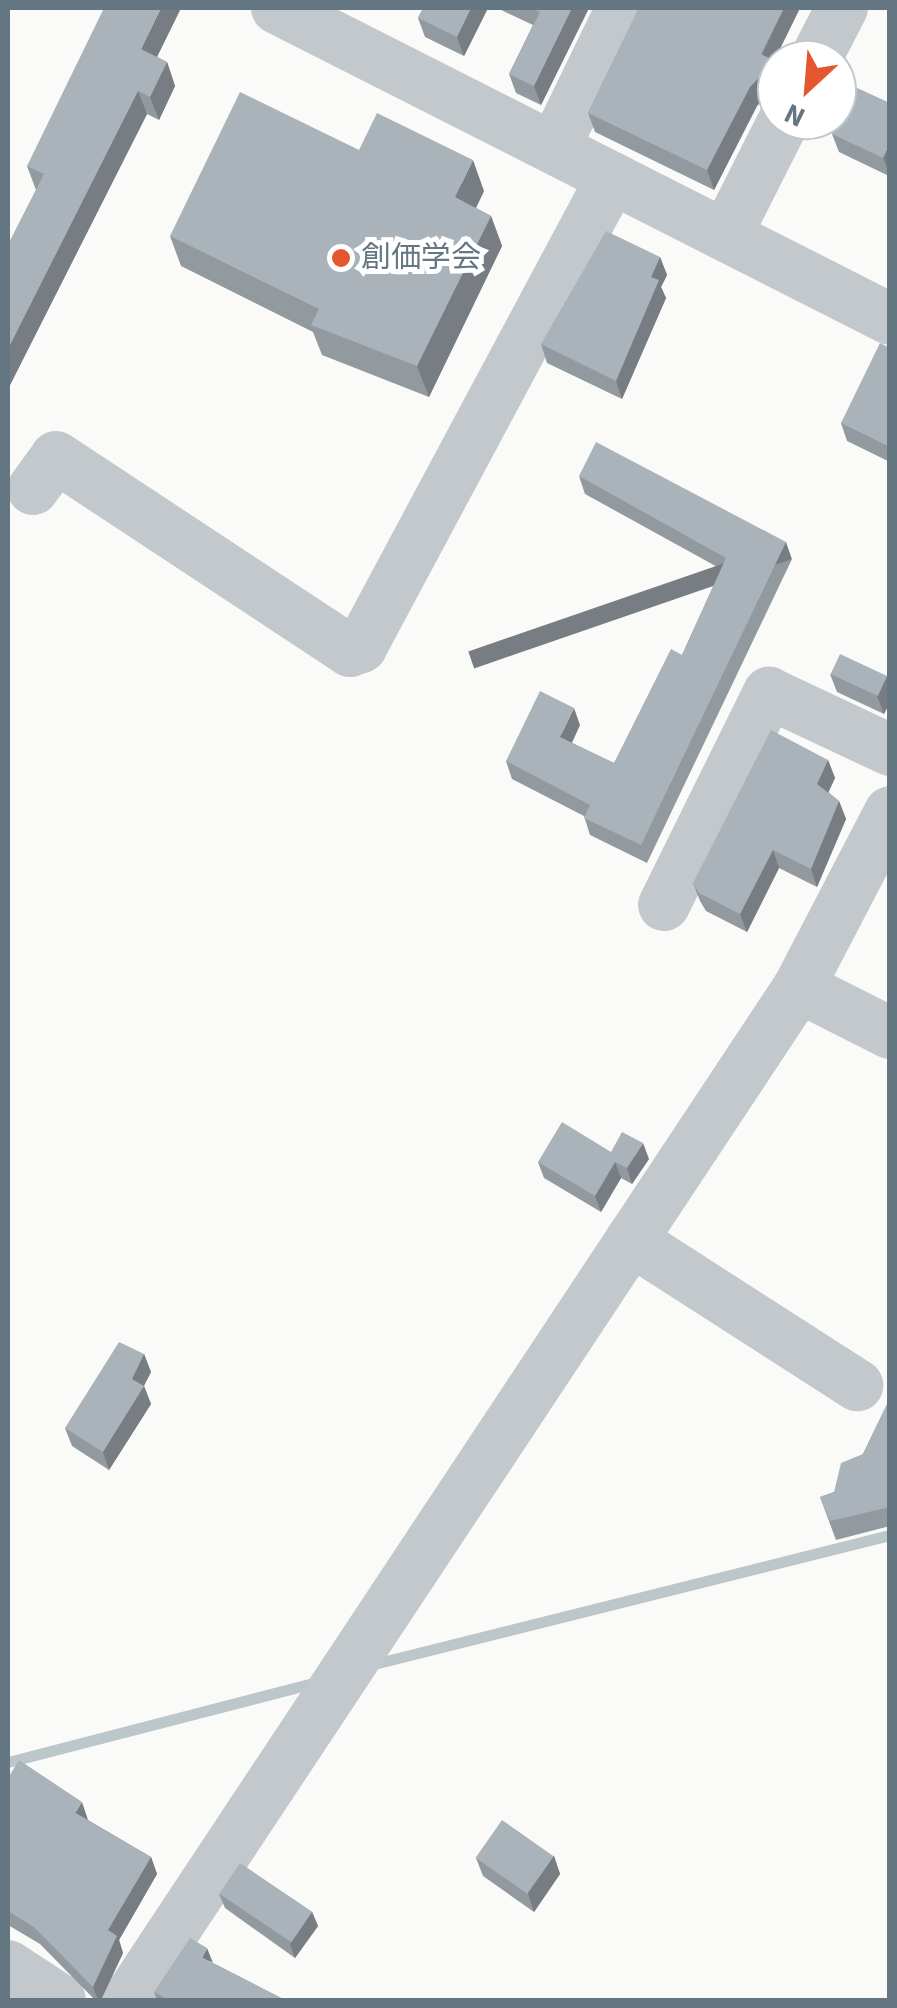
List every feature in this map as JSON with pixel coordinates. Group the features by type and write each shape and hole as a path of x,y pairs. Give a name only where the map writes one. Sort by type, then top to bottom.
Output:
{"street":[{"path":"277,8 890,319"},
{"path":"554,148 622,8"},
{"path":"825,40 842,8"},
{"path":"726,235 774,140"},
{"path":"33,488 56,457 350,651 361,647 612,178"},
{"path":"664,905 768,693 890,750"},
{"path":"128,2000 799,987 890,812"},
{"path":"799,987 890,1033"},
{"path":"630,1240 857,1385"},
{"path":"8,1966 60,2000"}],"building":[{"path":"104,8 161,8 141,49 167,62 150,97 138,91 8,349 8,245 44,174 27,166"},
{"path":"423,8 471,8 457,37 418,18"},
{"path":"530,8 572,8 534,86 509,74 540,12"},
{"path":"639,8 784,8 768,40 757,40 757,80 707,170 588,113"},
{"path":"857,88 890,103 890,143 883,158 845,140 857,140"},
{"name":"創価学会","path":"240,92 359,150 377,113 473,160 455,197 491,216 417,366 311,325 319,309 170,236"},
{"path":"606,231 660,257 651,277 659,280 616,381 541,344"},
{"path":"880,343 890,348 890,447 841,423"},
{"path":"596,442 786,542 641,845 584,818 590,805 506,761 540,691 574,708 560,737 614,763 671,649 682,655 726,558 579,476"},
{"path":"840,654 887,676 878,696 831,674"},
{"path":"771,730 828,760 817,784 839,801 811,869 773,850 740,914 699,893 693,883"},
{"path":"562,1122 611,1152 622,1132 643,1143 627,1168 615,1162 595,1196 538,1162"},
{"path":"119,1342 144,1354 132,1379 144,1386 103,1452 65,1428"},
{"path":"890,1398 890,1507 830,1521 820,1497 834,1492 841,1463 863,1454"},
{"path":"19,1760 82,1802 75,1813 151,1857 108,1930 117,1936 93,1987 34,1927 8,1911 8,1778"},
{"path":"502,1820 554,1856 527,1894 476,1858"},
{"path":"240,1863 312,1912 291,1942 219,1894"},
{"path":"190,1938 207,1948 202,1958 285,2000 168,2000 154,1992"}],"waterway":[{"path":"374,1664 890,1535"},
{"path":"8,1762 318,1682"}],"place":[{"name":"創価学会","path":"341,258"}]}
